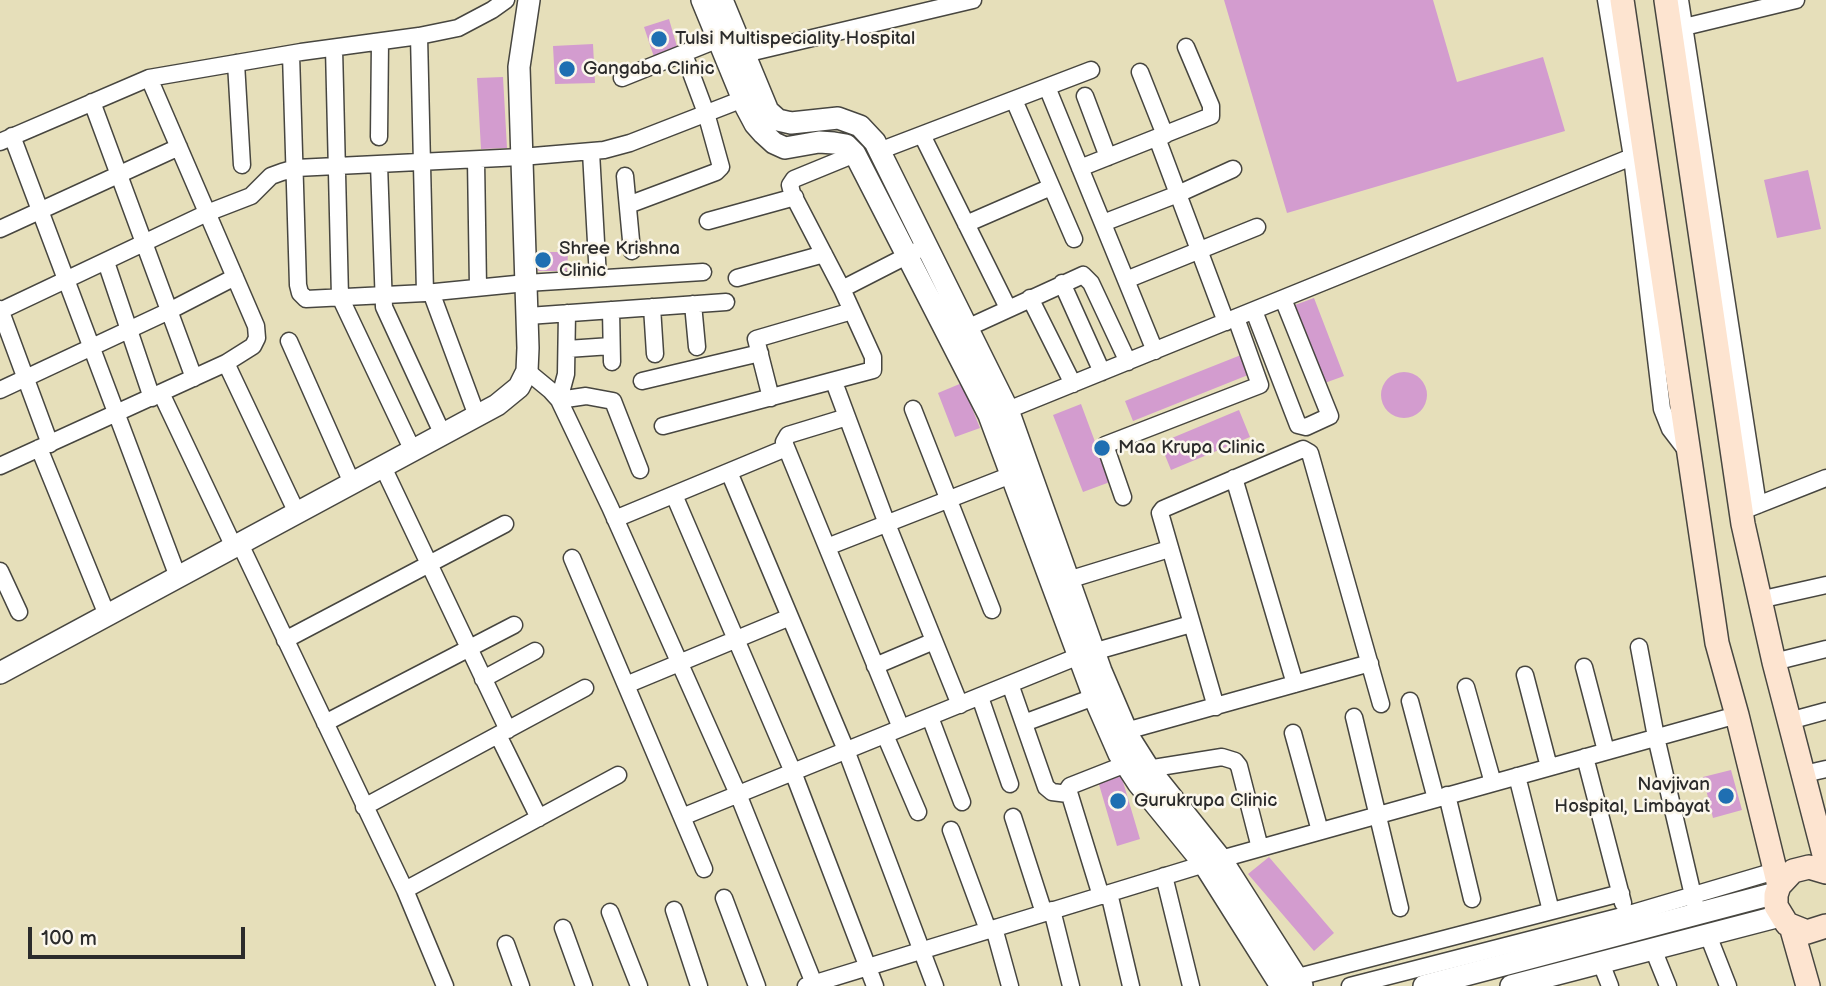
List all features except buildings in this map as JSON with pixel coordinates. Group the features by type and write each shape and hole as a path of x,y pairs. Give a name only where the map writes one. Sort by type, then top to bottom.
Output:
{"main road":[{"path":"1622,0 1638,155 1717,643 1777,883 1776,906 1786,921 1808,986"},
{"path":"1666,0 1677,29 1750,508 1759,600 1789,721 1815,771 1826,861 1817,868 1800,868 1777,883"},
{"path":"1786,921 1807,932 1826,926"}],"street":[{"path":"178,578 41,212 6,139 149,78 458,28 506,0"},
{"path":"0,673 443,435 497,405 519,387 527,371 528,316 519,67 529,0"},
{"path":"702,0 719,38 736,56 768,111 778,120 791,123 838,118 860,127 875,142 967,328 998,414 1068,580 1094,697 1107,729 1135,768 1213,861 1294,983 1620,893"},
{"path":"722,0 743,99 755,124 774,143 785,148 834,142 846,145 855,154 907,256 998,414 1011,475 1086,654 1126,731 1135,768"},
{"path":"736,56 973,0"},
{"path":"998,414 1638,155 1606,0"},
{"path":"1680,0 1677,29 1796,0"},
{"path":"419,36 428,293 477,416"},
{"path":"622,78 719,38"},
{"path":"379,137 380,42"},
{"path":"1080,168 1208,118 1212,112 1186,47"},
{"path":"334,48 340,297 413,451"},
{"path":"291,54 298,285 300,293 306,299 428,293 526,283 703,272"},
{"path":"628,205 716,172 721,167 706,113 684,54"},
{"path":"236,63 242,165"},
{"path":"879,151 1091,70"},
{"path":"1123,497 1105,445 1260,385 1199,251 1178,194 1140,72"},
{"path":"0,466 226,363 253,345 257,338 256,326 149,78"},
{"path":"1047,87 1155,351"},
{"path":"1085,96 1108,157"},
{"path":"107,615 45,446 26,379 0,310 67,281 207,213 251,196 271,176 296,169 591,152 630,143 743,99"},
{"path":"1014,100 1074,239"},
{"path":"92,102 194,378"},
{"path":"922,135 1008,308"},
{"path":"0,229 179,147"},
{"path":"591,152 598,278"},
{"path":"663,426 873,370 875,364 852,311 790,185 794,179 855,154"},
{"path":"476,160 478,287"},
{"path":"379,164 383,295 386,312 443,435"},
{"path":"1103,223 1234,169"},
{"path":"625,176 632,251"},
{"path":"965,223 1052,187"},
{"path":"708,221 795,197"},
{"path":"1126,280 1257,227"},
{"path":"842,289 926,246"},
{"path":"737,278 824,254"},
{"path":"106,262 129,330 156,395 285,640 405,890 445,986"},
{"path":"0,390 235,277"},
{"path":"967,328 1076,277 1087,277 1128,362"},
{"path":"1062,284 1102,372"},
{"path":"1030,298 1073,384"},
{"path":"1254,311 1298,425 1306,427 1330,416 1283,299"},
{"path":"528,316 726,302"},
{"path":"693,304 697,347"},
{"path":"652,307 654,355"},
{"path":"567,349 611,354 611,310"},
{"path":"771,398 756,340 852,311"},
{"path":"559,400 566,374 567,313"},
{"path":"289,341 352,483"},
{"path":"642,381 760,353"},
{"path":"226,363 296,513"},
{"path":"527,371 559,400 615,519 738,794 812,985 1213,861 1737,715"},
{"path":"834,382 960,705"},
{"path":"559,400 586,396 613,401 640,470"},
{"path":"913,409 992,610"},
{"path":"847,417 788,435 784,442 901,728"},
{"path":"615,519 786,448"},
{"path":"1216,707 1160,517 1163,509 1303,449 1310,453 1381,704"},
{"path":"383,467 483,678 539,818"},
{"path":"729,472 846,750 935,986"},
{"path":"827,547 1011,475"},
{"path":"1234,478 1295,684"},
{"path":"1750,508 1826,478"},
{"path":"674,495 793,772 875,986"},
{"path":"285,640 505,524"},
{"path":"1068,580 1169,549"},
{"path":"572,558 704,869"},
{"path":"0,571 19,612"},
{"path":"1759,600 1826,585"},
{"path":"626,685 790,617"},
{"path":"682,817 1086,654 1191,624"},
{"path":"325,723 514,625"},
{"path":"875,666 934,641"},
{"path":"1639,647 1656,737 1695,904"},
{"path":"1773,662 1826,649"},
{"path":"483,678 535,651"},
{"path":"1126,731 1370,663"},
{"path":"1584,667 1606,751"},
{"path":"1525,675 1549,767"},
{"path":"1010,684 1048,790 1068,794"},
{"path":"1466,687 1493,783"},
{"path":"364,807 586,688"},
{"path":"980,697 1010,784"},
{"path":"1024,723 1094,697"},
{"path":"1410,701 1472,899"},
{"path":"1789,721 1826,711"},
{"path":"930,717 962,802"},
{"path":"1354,717 1400,908"},
{"path":"1293,733 1320,831"},
{"path":"885,735 918,812"},
{"path":"1131,986 1105,894 1068,794 1070,786 1135,768 1222,757 1235,761 1239,766 1260,848"},
{"path":"1585,757 1628,923"},
{"path":"405,890 618,775"},
{"path":"1517,776 1551,911"},
{"path":"1013,817 1048,912 1071,986"},
{"path":"951,830 991,929 1010,986"},
{"path":"1164,876 1191,986"},
{"path":"1424,986 1628,923 1777,883"},
{"path":"724,898 757,986"},
{"path":"674,910 699,986"},
{"path":"610,912 639,986"},
{"path":"1511,986 1547,981 1601,962 1708,935 1786,921"},
{"path":"1350,986 1628,923"},
{"path":"563,928 584,986"},
{"path":"1708,935 1728,986"},
{"path":"506,944 521,986"},
{"path":"1653,949 1668,986"},
{"path":"1601,962 1610,986"}],"place":[{"name":"Tulsi Multispeciality Hospital","path":"659,39"},
{"name":"Gangaba Clinic","path":"567,69"},
{"name":"Shree Krishna Clinic","path":"543,260"},
{"name":"Maa Krupa Clinic","path":"1102,448"},
{"name":"Navjivan Hospital, Limbayat","path":"1726,796"},
{"name":"Gurukrupa Clinic","path":"1118,801"}]}
